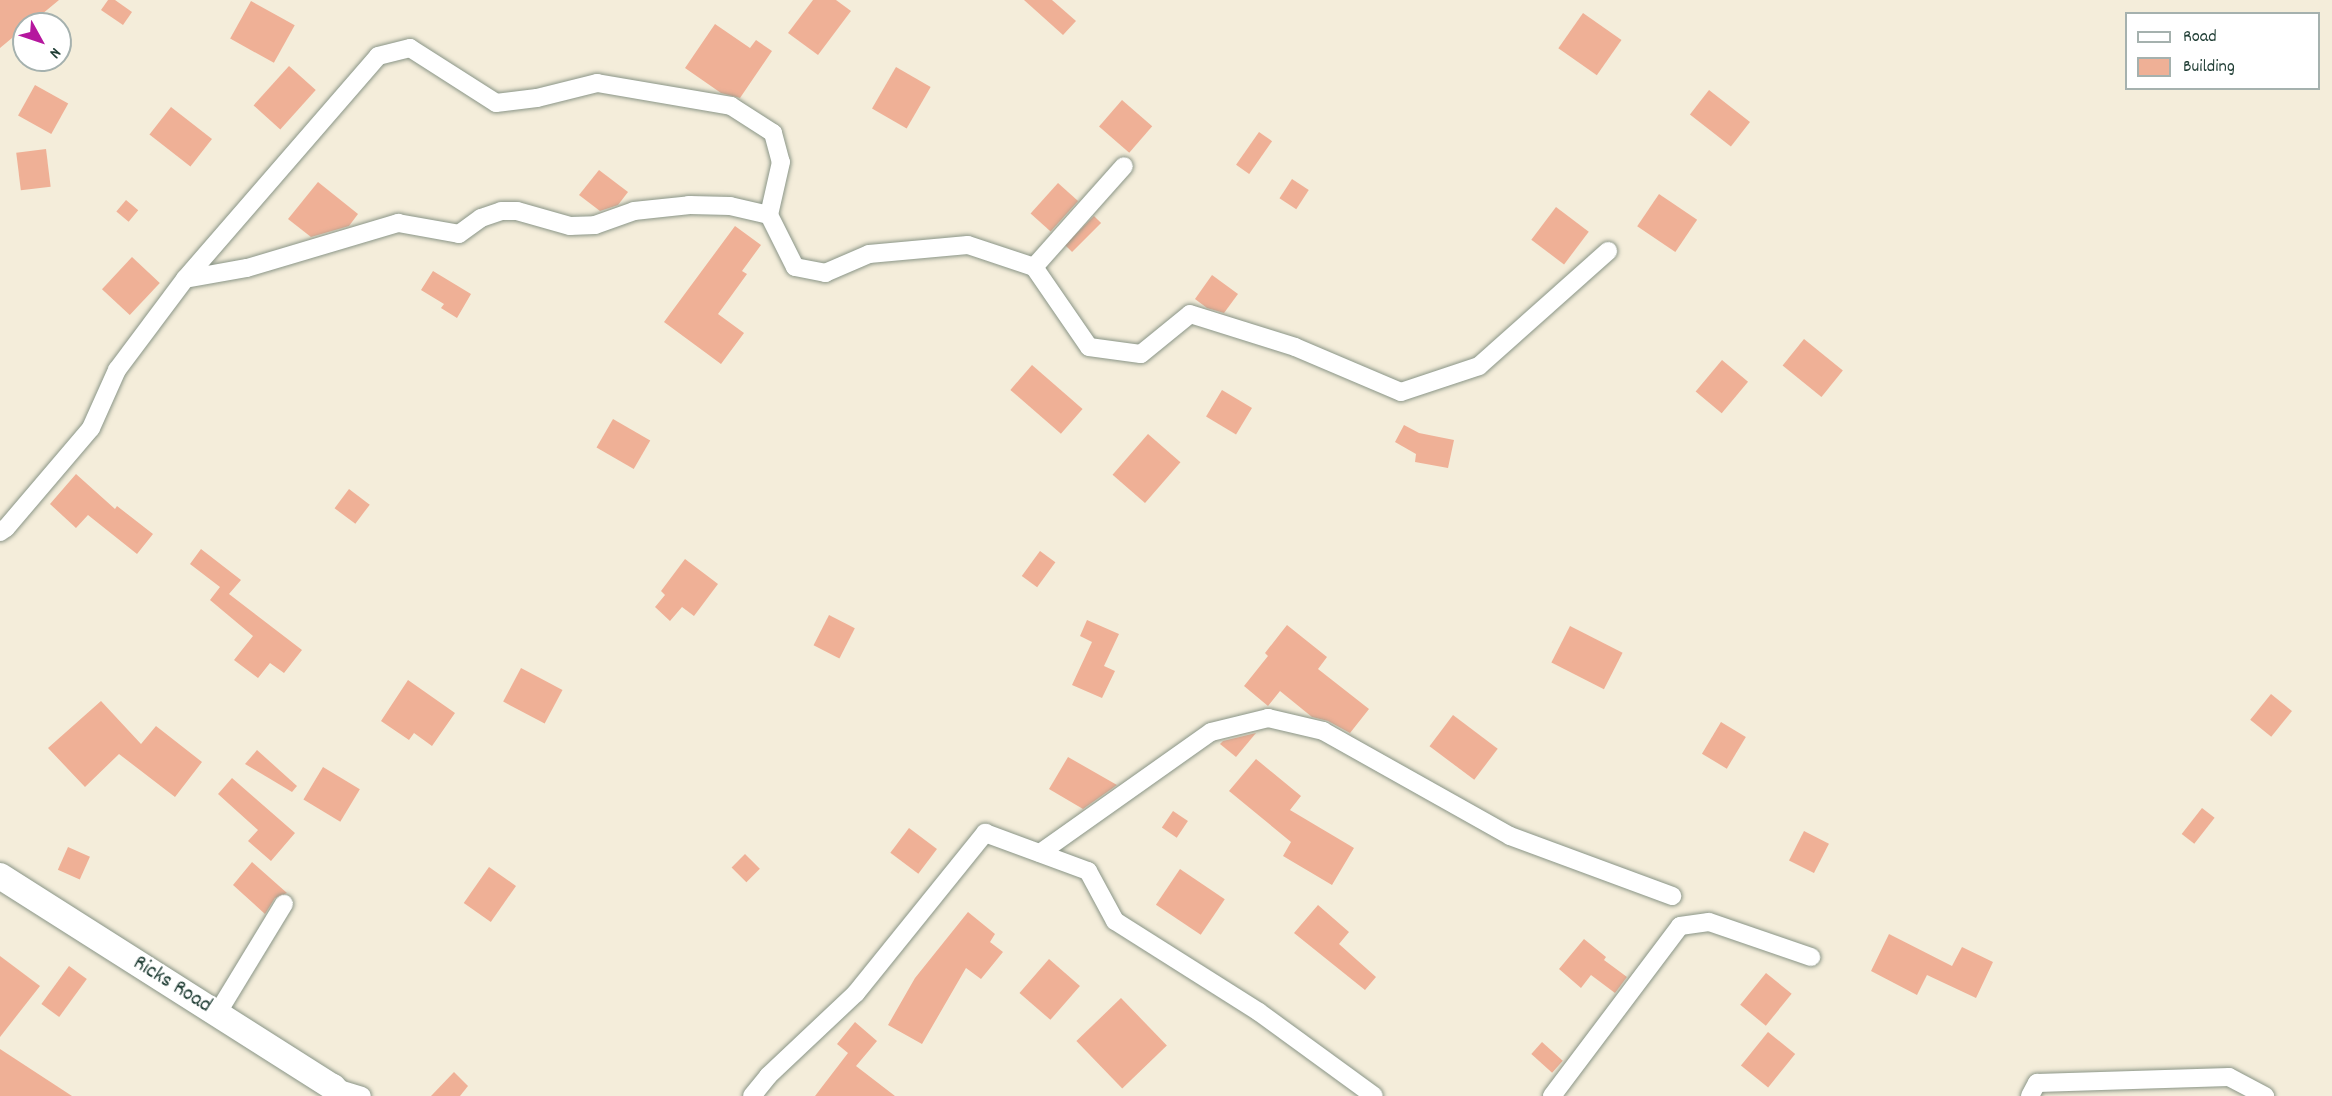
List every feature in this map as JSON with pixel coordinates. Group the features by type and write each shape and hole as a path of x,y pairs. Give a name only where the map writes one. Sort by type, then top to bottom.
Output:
{"street":[{"path":"0,532 6,528 91,428 117,370 185,279 378,56 410,48 495,103 537,98 597,83 731,106 773,133 781,162 769,215 795,267 825,273 869,254 968,245 1034,267 1089,347 1141,354 1190,314 1295,347 1401,392 1479,366 1608,251"},
{"path":"1034,267 1124,166"},
{"path":"185,279 247,268 380,226 398,223 459,234 481,218 501,211 517,211 570,226 595,225 634,211 690,205 730,206 769,215"},
{"path":"1040,853 1211,732 1268,718 1323,731 1510,836 1672,896"},
{"path":"752,1096 768,1076 856,993 985,833 1088,871 1115,921 1259,1012 1374,1096"},
{"name":"Ricks Road","path":"0,876 337,1091"},
{"path":"217,1014 284,904"},
{"path":"1552,1096 1680,926 1709,922 1810,957"},
{"path":"2030,1096 2037,1083 2229,1077 2265,1096"},
{"path":"337,1091 362,1096"}],"building":[{"path":"0,0 59,0 44,12 12,12 12,38 0,48"},
{"path":"108,0 115,0 132,12 123,25 101,10"},
{"path":"813,0 836,0 851,11 818,55 788,33"},
{"path":"1024,0 1052,0 1076,21 1063,35"},
{"path":"251,1 295,25 274,63 230,39"},
{"path":"1583,13 1622,40 1597,75 1558,48"},
{"path":"715,24 750,48 756,40 772,51 740,98 721,93 685,68"},
{"path":"289,66 316,90 280,129 254,105"},
{"path":"896,67 931,87 907,129 872,109"},
{"path":"35,85 68,103 51,134 18,116"},
{"path":"1709,90 1750,122 1731,146 1690,114"},
{"path":"1122,100 1152,126 1129,153 1099,126"},
{"path":"171,107 212,139 190,167 149,135"},
{"path":"1259,132 1272,141 1249,174 1236,165"},
{"path":"46,149 51,187 21,190 16,153"},
{"path":"599,170 628,192 618,205 600,211 579,195"},
{"path":"1292,179 1309,190 1296,209 1279,198"},
{"path":"318,182 358,214 349,226 311,237 288,219"},
{"path":"1058,183 1078,201 1051,232 1031,213"},
{"path":"1659,194 1697,220 1675,252 1637,226"},
{"path":"126,200 138,210 129,222 116,211"},
{"path":"1556,207 1589,232 1564,264 1531,240"},
{"path":"1094,216 1101,223 1072,252 1065,245"},
{"path":"735,226 761,245 742,271 747,274 718,314 744,333 721,364 664,322"},
{"path":"132,257 160,283 130,315 102,289"},
{"path":"433,271 471,294 457,318 441,308 444,304 421,290"},
{"path":"1212,275 1238,294 1224,313 1207,308 1195,299"},
{"path":"1804,339 1843,370 1821,397 1783,365"},
{"path":"1722,360 1748,382 1722,413 1696,391"},
{"path":"1032,365 1083,409 1061,434 1010,390"},
{"path":"1222,390 1252,408 1236,435 1206,417"},
{"path":"613,419 650,440 634,469 596,448"},
{"path":"1404,425 1419,433 1454,440 1448,468 1415,462 1416,454 1395,442"},
{"path":"1148,434 1180,462 1145,503 1113,475"},
{"path":"76,474 115,509 117,506 153,534 137,554 88,515 76,528 50,504"},
{"path":"349,489 370,505 355,524 335,508"},
{"path":"201,549 241,580 229,594 302,650 284,673 270,663 258,678 234,660 253,636 210,600 220,587 190,564"},
{"path":"1040,551 1055,562 1037,587 1022,576"},
{"path":"685,559 718,584 694,616 682,607 670,621 655,607 665,595 661,591"},
{"path":"829,615 855,628 839,658 814,645"},
{"path":"1087,620 1119,634 1104,666 1115,671 1102,698 1072,685 1092,642 1080,636"},
{"path":"1287,625 1327,657 1318,669 1369,709 1350,733 1328,721 1312,717 1280,691 1268,706 1244,686 1268,656 1265,653"},
{"path":"1570,626 1623,653 1604,689 1551,663"},
{"path":"521,668 562,690 545,724 503,702"},
{"path":"408,680 455,713 432,746 414,733 409,740 381,721"},
{"path":"2271,694 2292,711 2271,737 2250,720"},
{"path":"101,701 141,744 156,726 202,762 175,797 119,754 85,787 48,748"},
{"path":"1453,715 1498,749 1474,780 1430,746"},
{"path":"1721,722 1746,737 1727,769 1702,754"},
{"path":"1256,733 1236,757 1220,744 1223,741"},
{"path":"257,750 297,786 292,792 245,764"},
{"path":"1068,757 1117,785 1083,809 1049,789"},
{"path":"1256,759 1301,796 1290,810 1354,848 1332,885 1283,856 1291,842 1229,791"},
{"path":"323,767 360,789 340,822 303,800"},
{"path":"232,778 295,833 271,861 248,841 258,830 218,794"},
{"path":"2202,808 2215,818 2194,844 2182,834"},
{"path":"1173,811 1188,821 1177,838 1162,828"},
{"path":"909,828 937,849 918,874 890,853"},
{"path":"1804,831 1829,844 1814,873 1789,860"},
{"path":"68,847 90,857 80,880 58,870"},
{"path":"745,854 760,869 746,882 732,867"},
{"path":"252,862 287,893 275,898 265,914 233,885"},
{"path":"489,867 516,886 491,922 464,903"},
{"path":"1180,869 1225,899 1201,935 1156,905"},
{"path":"1318,905 1349,932 1339,944 1376,977 1365,990 1294,933"},
{"path":"968,912 995,934 990,942 1003,952 981,979 966,968 922,1044 888,1025 915,978"},
{"path":"1889,934 1952,966 1962,947 1993,962 1976,998 1927,975 1917,995 1871,971"},
{"path":"1584,939 1606,957 1604,960 1627,977 1615,993 1591,975 1581,988 1559,969"},
{"path":"0,956 40,986 0,1037"},
{"path":"1049,959 1080,986 1050,1020 1019,993"},
{"path":"69,966 87,979 59,1017 41,1004"},
{"path":"1766,973 1792,994 1766,1026 1740,1005"},
{"path":"1121,998 1167,1045 1122,1089 1076,1041"},
{"path":"855,1022 877,1041 856,1066 895,1096 815,1096 848,1053 837,1044"},
{"path":"1768,1032 1795,1054 1768,1087 1741,1065"},
{"path":"1542,1042 1563,1061 1552,1073 1531,1054"},
{"path":"0,1049 72,1096 0,1096"},
{"path":"454,1072 468,1086 460,1096 431,1096"}]}
